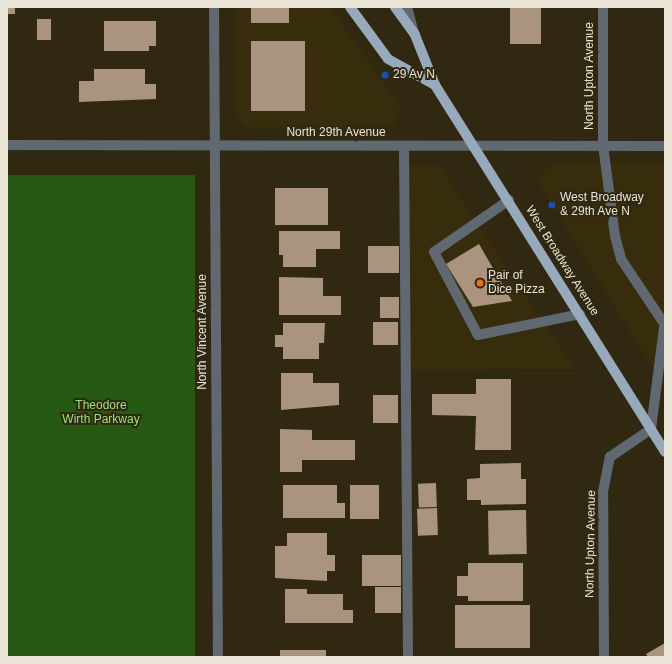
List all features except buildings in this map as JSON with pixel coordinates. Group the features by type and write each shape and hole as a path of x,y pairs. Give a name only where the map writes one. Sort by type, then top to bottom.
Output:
{"main road":[{"name":"West Broadway Avenue","path":"350,7 388,59 435,85"},
{"name":"West Broadway Avenue","path":"395,7 415,35 435,85 475,145 665,452"}],"street":[{"name":"North Vincent Avenue","path":"214,7 218,657"},
{"name":"West Broadway Avenue","path":"408,7 415,35"},
{"name":"North Upton Avenue","path":"602,7 603,145 621,259 664,321"},
{"name":"North 29th Avenue","path":"7,145 665,146"},
{"path":"404,146 408,657"},
{"path":"509,200 434,252 478,335 580,314"},
{"path":"651,429 664,321"},
{"name":"North Upton Avenue","path":"604,657 603,492 610,457 651,429"}],"shaded area":[{"path":"235,7 330,7 399,104 399,117 393,126 248,127 236,116 235,109"},
{"path":"665,162 665,388 542,188 540,176 552,163"},
{"path":"404,165 439,166 575,369 406,370"}],"green space":[{"name":"Theodore Wirth Parkway","path":"7,175 195,175 195,657 7,657"}],"place":[{"name":"29 Av N","path":"385,75"},
{"name":"West Broadway & 29th Ave N","path":"552,205"},
{"name":"Pair of Dice Pizza","path":"480,283"}]}
